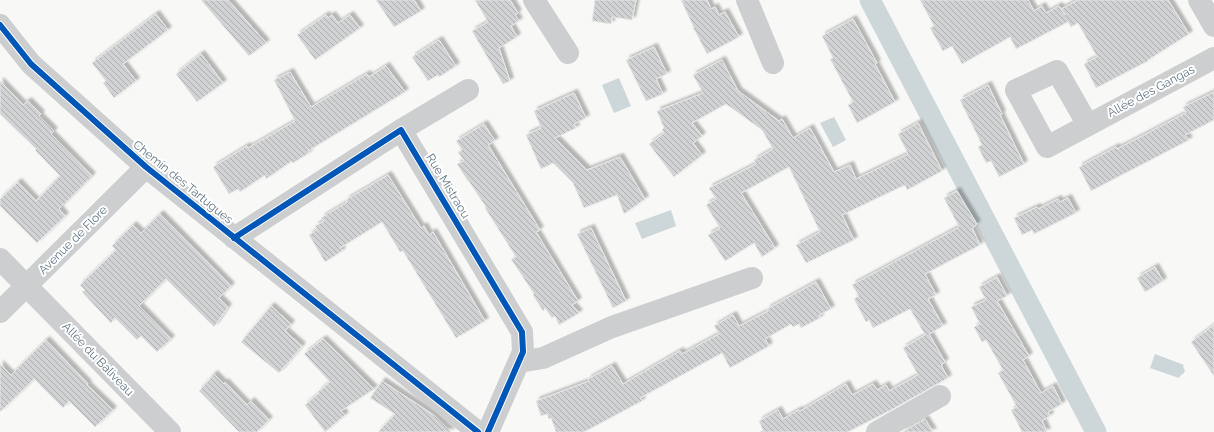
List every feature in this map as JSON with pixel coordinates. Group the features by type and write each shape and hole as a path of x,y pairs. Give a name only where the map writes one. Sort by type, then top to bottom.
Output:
{"street":[{"path":"534,0 568,54"},
{"path":"747,0 773,63"},
{"path":"1199,0 1214,26"},
{"name":"Chemin des Tartugues","path":"0,25 31,64 146,167 478,432"},
{"name":"Allée des Gangas","path":"1088,125 1214,58"},
{"path":"234,238 402,130 468,90"},
{"name":"Rue Mistraou","path":"402,130 522,332 523,352 488,432"},
{"name":"Avenue de Flore","path":"0,312 146,167"},
{"name":"Allée du Baliveau","path":"0,259 170,432"},
{"path":"519,362 543,358 612,327 752,278"},
{"path":"877,432 940,396"}],"shaded area":[{"path":"619,78 631,106 614,113 602,85"},
{"path":"834,117 846,140 833,147 820,123"},
{"path":"671,210 676,226 642,239 635,223"},
{"path":"1155,354 1184,365 1184,373 1179,378 1150,368"}],"building":[{"path":"201,0 228,0 266,43 249,56"},
{"path":"376,0 414,0 421,11 394,27"},
{"path":"475,0 510,0 518,13 515,15 519,21 511,26 517,37 499,48 510,81 503,84 472,31 488,22"},
{"path":"595,0 636,0 632,20 612,17 611,24 592,21"},
{"path":"681,0 707,0 711,9 715,7 719,15 725,12 739,37 707,54 693,29 694,28"},
{"path":"920,0 1028,0 1034,11 1042,6 1046,13 1059,6 1061,9 1078,0 1168,0 1189,34 1148,61 1096,88 1084,64 1097,57 1078,23 1071,27 1068,22 1016,49 1010,37 962,64 952,46 943,51 930,28 934,26"},
{"path":"156,14 168,30 123,64 136,81 114,98 103,83 106,81 92,63"},
{"path":"326,15 328,18 332,15 338,23 350,15 360,28 315,60 297,35"},
{"path":"853,19 877,63 875,64 895,102 857,123 848,105 853,102 830,59 833,58 822,36"},
{"path":"439,40 456,66 439,77 438,75 428,81 412,57"},
{"path":"654,47 667,74 656,79 663,94 646,101 626,60"},
{"path":"201,54 223,83 197,102 176,74"},
{"path":"722,60 738,91 779,121 782,119 793,138 810,128 834,172 850,165 856,179 908,154 898,134 918,123 942,171 907,190 905,185 842,215 854,240 806,263 796,245 820,232 789,167 741,193 775,248 762,257 754,243 725,261 708,235 720,228 706,205 716,199 709,188 756,164 754,160 773,149 762,130 726,104 692,123 702,136 693,143 702,155 674,177 649,144 664,133 662,130 664,128 657,111 703,93 693,75"},
{"path":"386,66 405,92 308,151 309,153 293,163 292,161 266,179 265,175 240,192 238,189 229,194 213,167 247,146 248,148 295,121 274,80 290,72 311,107 367,74 369,77"},
{"path":"0,81 23,105 28,101 41,114 39,116 54,131 51,134 92,176 59,209 65,216 37,243 0,206 0,199 18,182 36,201 60,176 35,150 36,149 0,114"},
{"path":"988,85 1002,114 1000,115 1024,164 999,177 991,161 986,163 978,147 982,145 960,100"},
{"path":"1214,92 1214,120 1185,135 1189,140 1091,191 1079,167 1186,113 1183,107"},
{"path":"574,93 586,118 574,124 576,128 555,138 587,170 620,157 645,199 624,214 617,195 584,208 573,183 553,163 541,169 526,135 541,128 534,111"},
{"path":"484,124 495,141 488,145 540,230 536,232 578,301 572,305 579,313 559,325 555,316 552,318 545,308 543,311 533,295 534,294 511,259 516,257 485,208 486,207 457,164 464,161 458,152 462,150 456,141"},
{"path":"388,175 421,228 424,226 429,235 433,232 485,321 456,338 403,251 400,252 382,222 340,248 342,251 325,262 309,235 318,229 315,226 324,221 321,218 347,202 346,200"},
{"path":"957,191 977,224 972,228 980,245 925,274 936,295 928,299 943,326 929,334 945,362 941,365 948,378 848,432 760,432 763,430 759,421 778,410 783,419 799,410 800,411 846,384 852,395 873,384 877,390 886,385 889,391 918,375 903,348 925,335 910,309 873,328 869,320 866,322 854,299 859,296 852,285 959,227 944,198"},
{"path":"1068,198 1076,213 1034,234 1032,230 1022,235 1014,218 1037,207 1038,209 1058,199 1060,202"},
{"path":"160,214 231,286 219,298 228,307 214,327 166,279 139,306 171,339 157,352 141,336 137,340 115,318 111,323 82,292 85,290 80,285 116,250 112,246 133,225 141,233"},
{"path":"591,228 626,301 613,308 577,234"},
{"path":"1155,267 1163,281 1145,292 1137,278"},
{"path":"997,277 1007,296 997,301 1029,356 1023,360 1041,393 1053,386 1062,404 1048,412 1050,416 1042,421 1047,432 1022,432 1011,410 1017,407 998,373 1003,370 986,340 982,342 974,327 980,324 971,307 986,300 979,287"},
{"path":"816,282 831,309 819,315 820,318 801,328 799,324 793,327 791,324 765,339 769,346 730,368 722,353 640,398 642,401 584,432 556,432 551,418 549,419 547,414 541,416 536,401 589,381 588,379 612,366 623,384 680,351 682,354 719,334 714,326 733,315 739,326 768,311 767,309"},
{"path":"271,306 291,324 285,331 302,346 279,373 241,342"},
{"path":"1214,325 1214,376 1191,342"},
{"path":"323,339 374,389 341,411 345,415 325,432 305,405 330,382 304,354"},
{"path":"46,340 88,384 87,385 113,410 95,427 69,401 63,408 34,379 0,412 0,364 11,375"},
{"path":"214,374 224,384 225,382 247,405 251,401 269,420 257,432 239,432 199,391"},
{"path":"382,381 435,416 451,432 378,432 395,414 370,398"},
{"path":"925,419 933,432 902,432"}],"waterway":[{"path":"870,0 1096,432"}],"cycle path":[{"path":"0,25 31,64 146,167 478,432"},
{"path":"234,238 401,130 522,332 523,352 488,432"}]}
